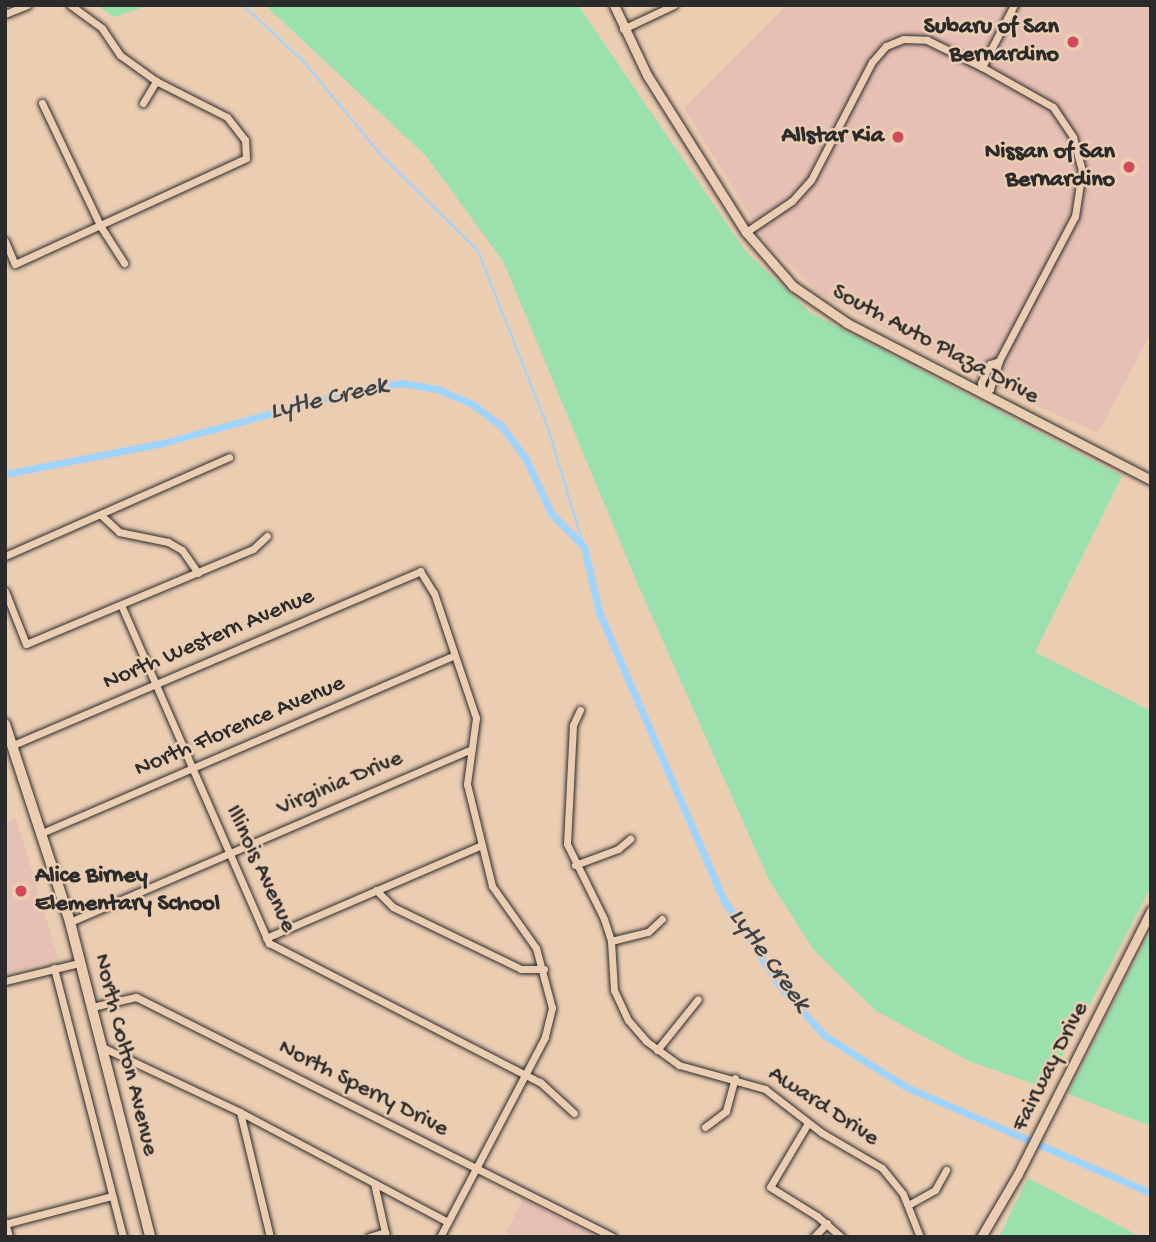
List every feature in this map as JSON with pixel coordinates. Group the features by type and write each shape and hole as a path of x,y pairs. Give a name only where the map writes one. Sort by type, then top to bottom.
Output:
{"main road":[{"name":"North Colton Avenue","path":"5,724 44,832 70,922 150,1237"}],"street":[{"path":"5,14 27,5"},
{"path":"5,241 15,264 101,227 246,158 244,140 215,108 156,81 120,55 102,28 70,5"},
{"name":"South Auto Plaza Drive","path":"614,5 623,30 746,232 793,286 827,312 1151,480"},
{"path":"623,30 674,5"},
{"path":"982,67 1014,5"},
{"path":"746,232 797,197 811,180 872,62 887,46 903,38 928,40 1053,107 1073,137 1082,171 1074,216 999,361 990,364 981,383 983,392"},
{"path":"143,103 156,81"},
{"path":"42,103 101,227 124,263"},
{"path":"5,556 229,457"},
{"path":"101,515 118,532 168,542 182,550 198,573"},
{"path":"5,591 26,644 79,618 122,607 253,549 267,536"},
{"name":"North Western Avenue","path":"13,745 420,570 434,593 452,656"},
{"name":"Illinois Avenue","path":"122,607 266,938 282,953 554,1091 574,1113"},
{"path":"440,1237 525,1075 550,1020 551,993 531,939 495,894 467,784 476,718 452,656"},
{"name":"North Florence Avenue","path":"44,832 452,656"},
{"name":"Award Drive","path":"580,710 573,724 566,796 568,844 575,865 611,941 619,1004 633,1027 657,1050 684,1068 735,1078 765,1089 808,1123 882,1168 908,1205 920,1237"},
{"name":"Virginia Drive","path":"70,922 471,748"},
{"path":"575,865 618,849 630,838"},
{"path":"266,938 482,845"},
{"path":"376,890 393,907 521,969 544,969"},
{"name":"Fairway Drive","path":"981,1237 1018,1174 1151,911"},
{"path":"611,941 648,932 662,919"},
{"path":"5,981 79,963"},
{"name":"North Colton Avenue","path":"54,968 123,1237"},
{"name":"North Sperry Drive","path":"92,1007 136,997 613,1237"},
{"path":"657,1050 698,999"},
{"path":"102,1047 240,1112 448,1222"},
{"path":"705,1127 726,1111 735,1078"},
{"path":"240,1112 270,1237"},
{"path":"808,1123 770,1187 827,1223 841,1237"},
{"path":"908,1205 935,1190 946,1170"},
{"path":"369,1237 386,1234 374,1183"},
{"path":"9,1237 5,1224 112,1196"},
{"path":"814,1237 827,1223"}],"shaded area":[{"path":"787,5 1143,5 1151,10 1151,333 1098,433 1000,389 821,294 767,243 684,108"},
{"name":"Alice Birney Elementary School","path":"16,818 58,959 5,973 5,822"},
{"path":"523,1199 596,1237 504,1237"}],"green space":[{"path":"97,5 150,5 114,17"},
{"path":"265,5 578,5 746,252 811,313 1122,476 1035,652 1151,711 1151,887 1046,1088 969,1061 876,1011 813,949 769,880 639,587 503,261 426,156"},
{"path":"1151,930 1151,1126 1068,1094"},
{"path":"1028,1178 1141,1237 999,1237"}],"waterway":[{"name":"Lytle Creek","path":"243,5 304,62 380,154 478,251 547,425 584,547"},
{"name":"Lytle Creek","path":"5,474 163,443 363,388 402,383 437,389 472,404 502,427 526,459 551,513 584,547 599,612 723,899 781,988 825,1036 906,1087 1151,1193"}],"place":[{"name":"Subaru of San Bernardino","path":"1073,42"},
{"name":"Allstar Kia","path":"898,137"},
{"name":"Nissan of San Bernardino","path":"1129,167"},
{"name":"Alice Birney Elementary School","path":"21,891"}]}
